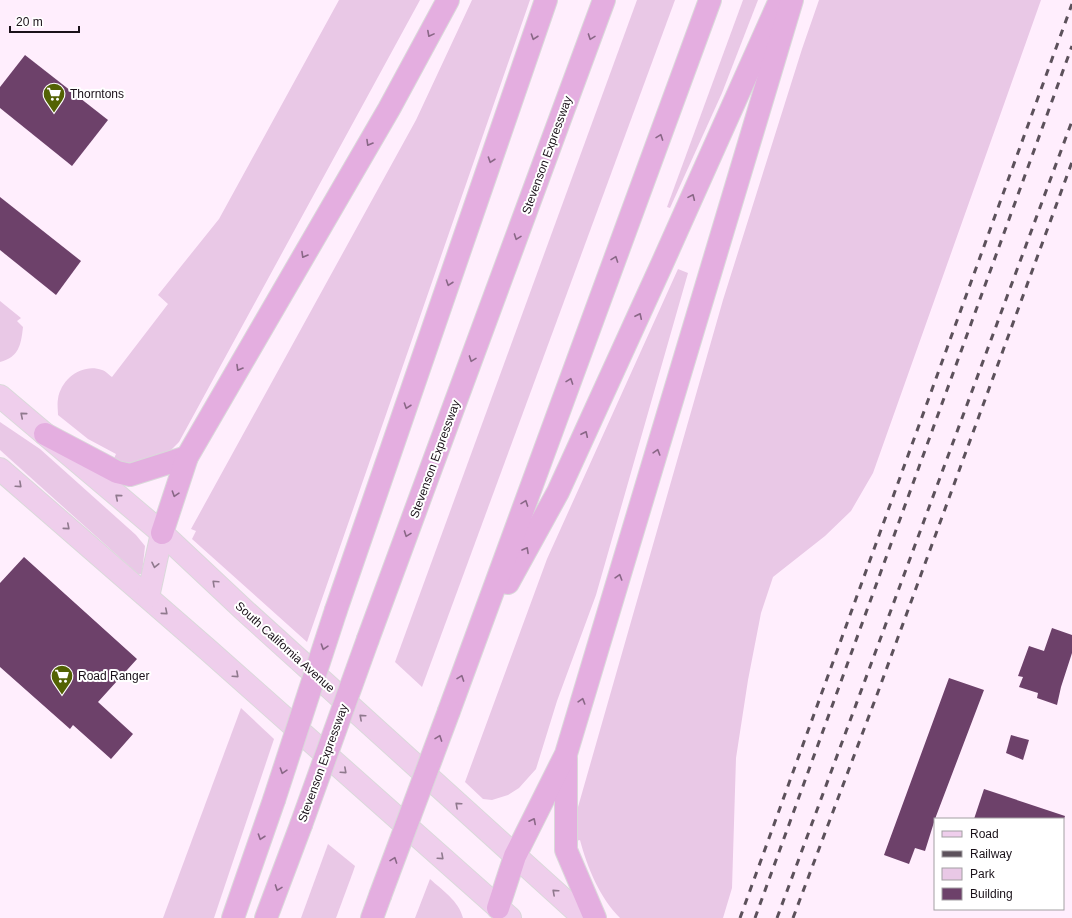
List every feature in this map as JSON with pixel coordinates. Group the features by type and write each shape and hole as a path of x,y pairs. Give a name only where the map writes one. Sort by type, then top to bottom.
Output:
{"highway":[{"path":"162,534 187,457 389,109 448,0"},
{"path":"233,918 274,800 336,610 546,0"},
{"name":"Stevenson Expressway","path":"266,918 604,0"},
{"path":"372,918 474,645 710,0"},
{"path":"474,645 558,492 780,0"},
{"path":"504,913 515,856 566,754 792,0"},
{"path":"45,434 117,472 130,475 187,457"},
{"path":"566,754 566,850 595,918"}],"main road":[{"name":"South California Avenue","path":"0,396 162,534 250,616 584,918"},
{"path":"0,469 148,597 504,913"},
{"path":"148,597 162,534"}],"green space":[{"path":"339,0 420,0 179,442 164,457 130,466 112,463 116,454 88,439 58,415 58,401 63,385 74,374 87,369 94,368 102,370 112,377 168,304 158,295 219,219"},
{"path":"472,0 530,0 307,642 192,539 196,531 191,529 416,120"},
{"path":"637,0 675,0 422,687 395,662"},
{"path":"743,0 758,0 722,93 670,208 667,207"},
{"path":"819,0 1041,0 873,473 851,511 825,536 773,577 761,613 748,680 736,758 732,888 723,918 620,918 606,901 595,882 586,861 580,840 576,841 574,821 723,300 802,49"},
{"path":"678,269 688,273 596,595 557,701 536,769 519,788 508,795 492,800 483,799 465,782 547,559"},
{"path":"0,301 21,318 17,321 23,327 18,349 11,357 0,362"},
{"path":"0,422 40,449 136,535 145,546 142,574 138,574 0,450"},
{"path":"241,708 274,739 214,918 163,918"},
{"path":"328,844 355,866 353,872 336,918 301,918"},
{"path":"430,879 454,901 463,918 415,918"}],"building":[{"name":"Thorntons","path":"25,55 108,120 72,166 0,108 0,87"},
{"path":"0,197 81,261 56,295 0,250"},
{"path":"24,557 137,659 98,702 133,734 111,759 73,725 70,729 0,667 0,583"},
{"path":"1052,628 1072,635 1072,653 1057,705 1037,698 1038,693 1019,687 1023,677 1018,676 1029,646 1044,651"},
{"path":"949,678 984,690 935,818 934,818 925,851 915,848 909,864 884,855"},
{"path":"1011,735 1029,740 1023,760 1006,753"},
{"path":"984,789 1065,816 1064,819 974,818"}],"railway":[{"path":"740,918 1072,4"},
{"path":"755,918 1072,46"},
{"path":"777,918 1072,121"},
{"path":"793,918 878,692 1072,162"}],"place":[{"name":"Thorntons","path":"54,114"},
{"name":"Road Ranger","path":"62,696"}]}
